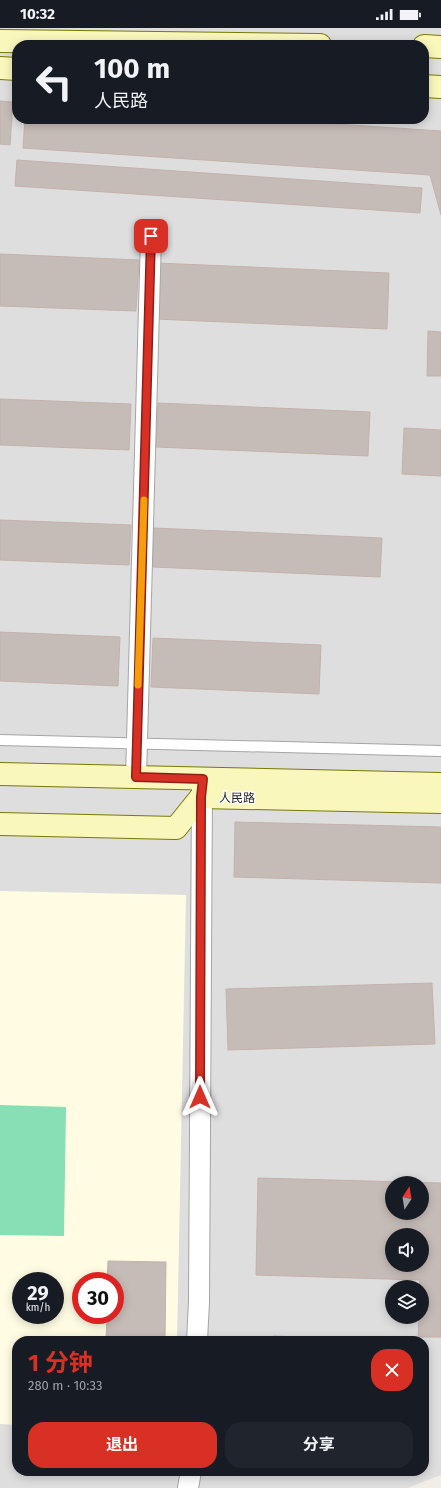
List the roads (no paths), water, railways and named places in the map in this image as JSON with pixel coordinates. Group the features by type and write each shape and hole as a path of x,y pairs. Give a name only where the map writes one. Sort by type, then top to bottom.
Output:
{"main road":[{"path":"0,41 12,41"},
{"path":"429,46 441,47"},
{"path":"0,68 12,69"},
{"path":"429,86 441,87"},
{"name":"人民路","path":"0,774 136,777 202,788 441,802"},
{"name":"人民路","path":"202,788 441,784"},
{"name":"人民路","path":"0,824 176,828 202,788"}],"street":[{"path":"136,777 151,236"},
{"path":"197,1336 199,1302 202,788"},
{"path":"188,1488 190,1476"}],"lane":[{"path":"0,740 441,751"}]}
